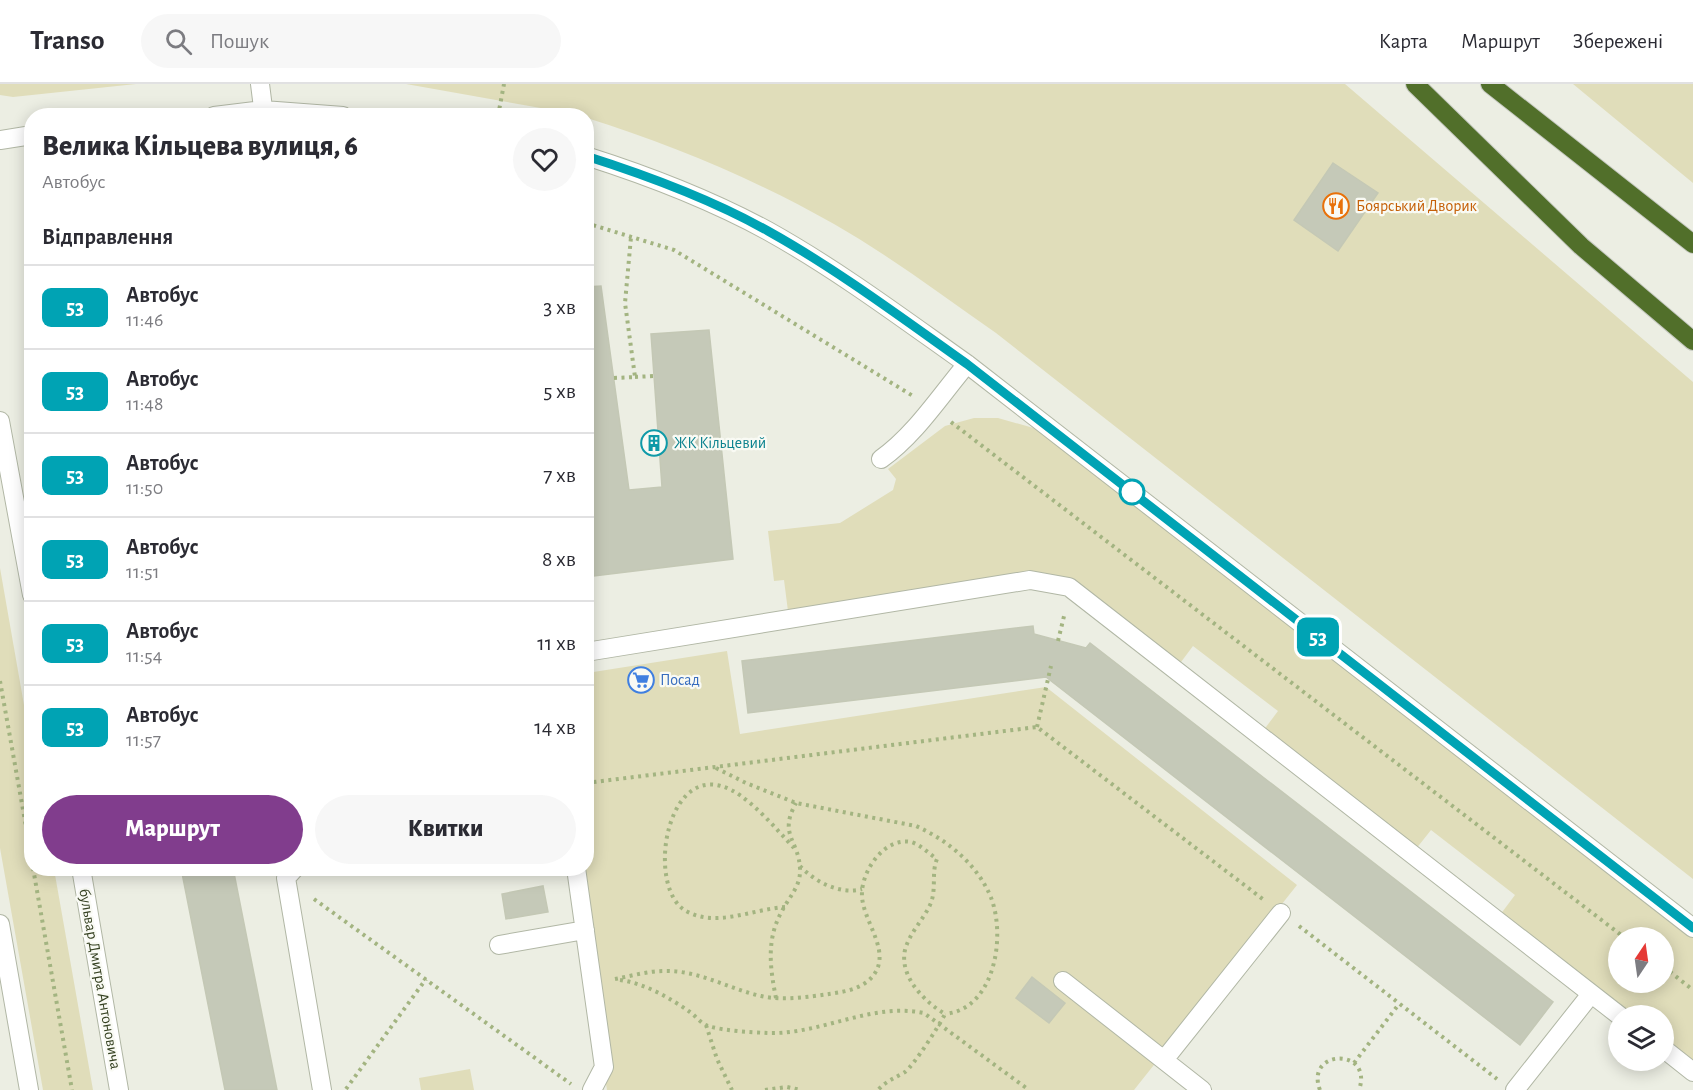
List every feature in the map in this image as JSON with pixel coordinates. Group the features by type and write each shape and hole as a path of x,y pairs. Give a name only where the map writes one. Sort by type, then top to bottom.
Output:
{"highway":[{"path":"1414,84 1581,246 1693,341"},
{"path":"1490,84 1693,244"}],"street":[{"path":"260,84 262,108"},
{"path":"0,140 24,136"},
{"path":"594,159 656,179 768,231 874,298 967,364 1693,928"},
{"path":"881,459 892,451 916,425 967,364"},
{"path":"0,421 24,552"},
{"path":"594,651 1030,580 1070,587 1608,1007"},
{"name":"бульвар Дмитра Антоновича","path":"82,876 118,1090"},
{"path":"290,876 322,1090"},
{"path":"577,876 604,1067 592,1090"},
{"path":"1164,1060 1281,913"},
{"path":"0,924 29,1090"},
{"path":"499,945 585,930"},
{"path":"1063,981 1202,1090"},
{"path":"1515,1090 1592,994"},
{"path":"1674,1057 1693,1072"}],"path":[{"path":"500,108 504,84"},
{"path":"594,225 674,250 915,397"},
{"path":"631,237 625,303 635,377"},
{"path":"614,378 654,376"},
{"path":"944,416 1611,927"},
{"path":"1055,607 1065,609 1075,616"},
{"path":"1058,640 1065,609"},
{"path":"594,782 1037,727 1051,666"},
{"path":"0,681 24,815"},
{"path":"614,980 664,971 723,982 752,994 776,998 847,991 867,982 874,974 879,951 878,941 864,912 862,889 871,866 884,848 899,842 910,842 921,846 937,859 934,866 935,888 930,903 908,942 904,960 906,971 916,989 945,1014 954,1014 966,1007 980,993 993,973 996,960 997,924 987,888 955,849 934,834 916,826 796,803 746,783 716,767"},
{"path":"784,907 724,918 700,916 687,912 672,898 665,846 679,803 695,789 715,785 735,792 794,848"},
{"path":"776,998 770,963 770,947 773,931 798,885 800,866 787,831 787,822 796,803"},
{"path":"800,866 817,881 829,886 849,890 862,889"},
{"path":"34,876 72,1090"},
{"path":"294,876 426,980 579,1090"},
{"path":"1674,975 1693,990"},
{"path":"592,977 647,988 689,1012 706,1025 778,1032 807,1029 879,1012 906,1009 924,1013 1029,1090"},
{"path":"345,1090 426,980"},
{"path":"1354,1063 1399,1004"},
{"path":"878,1090 885,1082 910,1067 945,1014"},
{"path":"706,1025 717,1059 732,1090"},
{"path":"1320,1090 1318,1073 1326,1062 1340,1058 1354,1063 1361,1075 1359,1090"},
{"path":"765,1090 787,1087 801,1090"}],"shaded area":[{"path":"0,84 136,84 13,97 0,95"},
{"path":"406,84 1345,84 1693,382 1693,879 996,333 875,249 834,224 744,178 682,152 594,120 594,108 541,108"},
{"path":"1573,84 1693,84 1693,183"},
{"path":"974,418 998,418 1058,435 1693,928 1693,1072 1674,1057 1674,1005 1608,1006 1497,919 1515,895 1431,830 1412,854 1260,735 1278,711 1193,646 1175,670 1070,587 1030,580 789,619 784,580 774,581 768,531 840,523 893,490 896,479 888,469 945,426"},
{"path":"0,568 24,705 24,876 55,876 93,1090 43,1090 0,848"},
{"path":"727,651 740,734 1046,687 1297,885 1134,1090 607,1090 574,876 594,876 594,672"},
{"path":"470,1069 474,1090 421,1090 419,1078"}],"building":[{"name":"Боярський Дворик","path":"1333,163 1378,193 1338,251 1294,220"},
{"name":"ЖК Кільцевий","path":"594,286 601,286 629,490 662,487 651,334 709,330 733,559 594,576"},
{"path":"1033,626 1034,634 1086,648 1090,643 1553,1002 1520,1045 1046,677 748,713 742,661"},
{"path":"183,876 235,876 277,1090 225,1090"},
{"path":"543,886 548,912 506,919 502,894"},
{"path":"1032,977 1065,1003 1049,1023 1016,998"}],"bus line":[{"name":"53","path":"594,159 656,179 768,231 874,298 967,364 1693,928"}],"place":[{"name":"Боярський Дворик","path":"1336,206"},
{"name":"ЖК Кільцевий","path":"654,443"},
{"name":"Посад","path":"641,680"}]}
